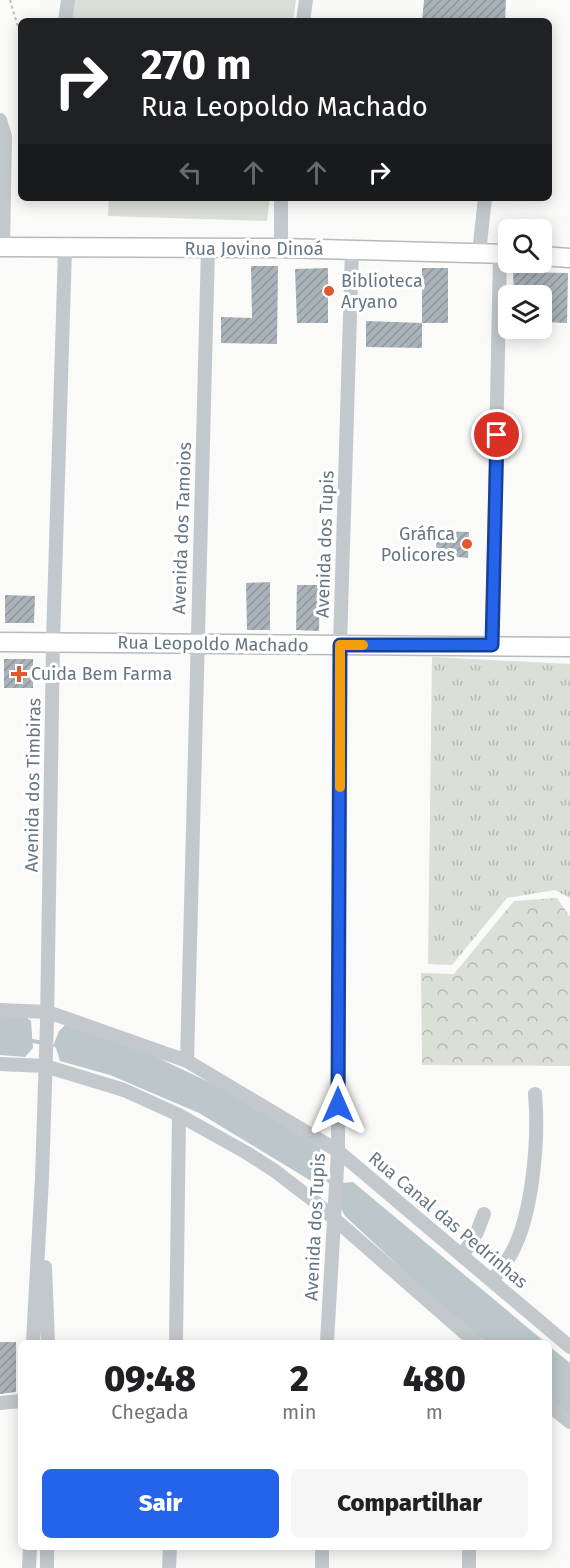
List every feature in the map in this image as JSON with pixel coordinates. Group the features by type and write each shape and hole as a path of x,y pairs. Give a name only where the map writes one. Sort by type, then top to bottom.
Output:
{"main road":[{"name":"Rua Jovino Dinoá","path":"2,247 281,248 498,254"},
{"path":"552,257 570,258"},
{"name":"Rua Leopoldo Machado","path":"0,642 570,647"}],"street":[{"path":"65,18 68,0"},
{"path":"303,18 306,0"},
{"path":"0,120 5,136 2,247"},
{"path":"281,201 281,248"},
{"path":"479,253 485,201"},
{"name":"Avenida dos Tamoios","path":"187,1060 208,248"},
{"name":"Avenida dos Timbiras","path":"33,1340 46,1062 53,642 65,249"},
{"name":"Avenida dos Tupis","path":"327,1340 337,1155 340,645 352,250"},
{"path":"492,645 504,273"},
{"name":"Rua Canal das Pedrinhas","path":"0,1010 47,1017 187,1060 337,1155 570,1347"},
{"path":"0,1064 46,1062 124,1090 179,1115 275,1171 334,1217 470,1340"},
{"path":"492,1281 510,1255 522,1227 531,1187 537,1114 535,1094"},
{"path":"176,1340 179,1115"},
{"name":"Avenida dos Timbiras","path":"42,1178 48,1340"},
{"path":"462,1256 477,1232 484,1214"},
{"path":"0,1403 18,1401"},
{"path":"552,1407 570,1422"},
{"path":"30,1550 30,1568"},
{"path":"47,1550 47,1568"},
{"path":"169,1568 170,1550"},
{"path":"322,1550 322,1568"},
{"path":"469,1550 470,1568"}],"path":[{"path":"10,0 18,27"}],"green space":[{"path":"69,0 296,0 293,18 67,18"},
{"path":"109,201 270,201 267,221 108,216"},
{"path":"432,657 570,664 570,898 555,890 507,898 452,965 428,964"},
{"path":"557,898 570,917 570,1066 422,1065 421,973 454,974 514,901"}],"shaded area":[{"path":"0,1013 23,1014 31,1021 33,1048 25,1057 0,1055"},
{"path":"65,1025 152,1055 238,1096 320,1148 323,1183 321,1187 199,1113 110,1075 60,1061 56,1048 53,1046 59,1031"},
{"path":"353,1182 543,1340 483,1340 461,1324 345,1216 340,1206 340,1183"},
{"path":"552,1348 570,1363 570,1417 552,1401"}],"building":[{"path":"424,0 506,0 505,18 422,18"},
{"path":"251,266 278,266 277,344 221,343 221,317 252,318"},
{"path":"328,268 328,323 297,323 295,269"},
{"path":"422,268 448,268 448,323 422,323"},
{"path":"513,273 568,273 567,323 552,322 552,285 514,285"},
{"path":"366,321 422,323 422,348 366,347"},
{"path":"437,531 469,532 468,558 436,555"},
{"path":"270,582 270,630 247,630 246,583"},
{"path":"297,585 320,585 319,631 296,630"},
{"path":"5,595 35,596 34,623 5,623"},
{"name":"Cuida Bem Farma","path":"4,659 33,659 33,688 4,688"},
{"path":"0,1342 16,1342 16,1392 0,1394"}],"waterway":[{"path":"27,1040 44,1043"},
{"path":"319,1173 332,1183"}],"slow traffic":[{"path":"340,787 340,645 363,645"}],"place":[{"name":"Biblioteca Aryano","path":"329,291"},
{"name":"Gráfica Policores","path":"467,544"},
{"name":"Cuida Bem Farma","path":"19,674"}],"route":[{"path":"338,1105 340,645 492,645 497,435"}]}
